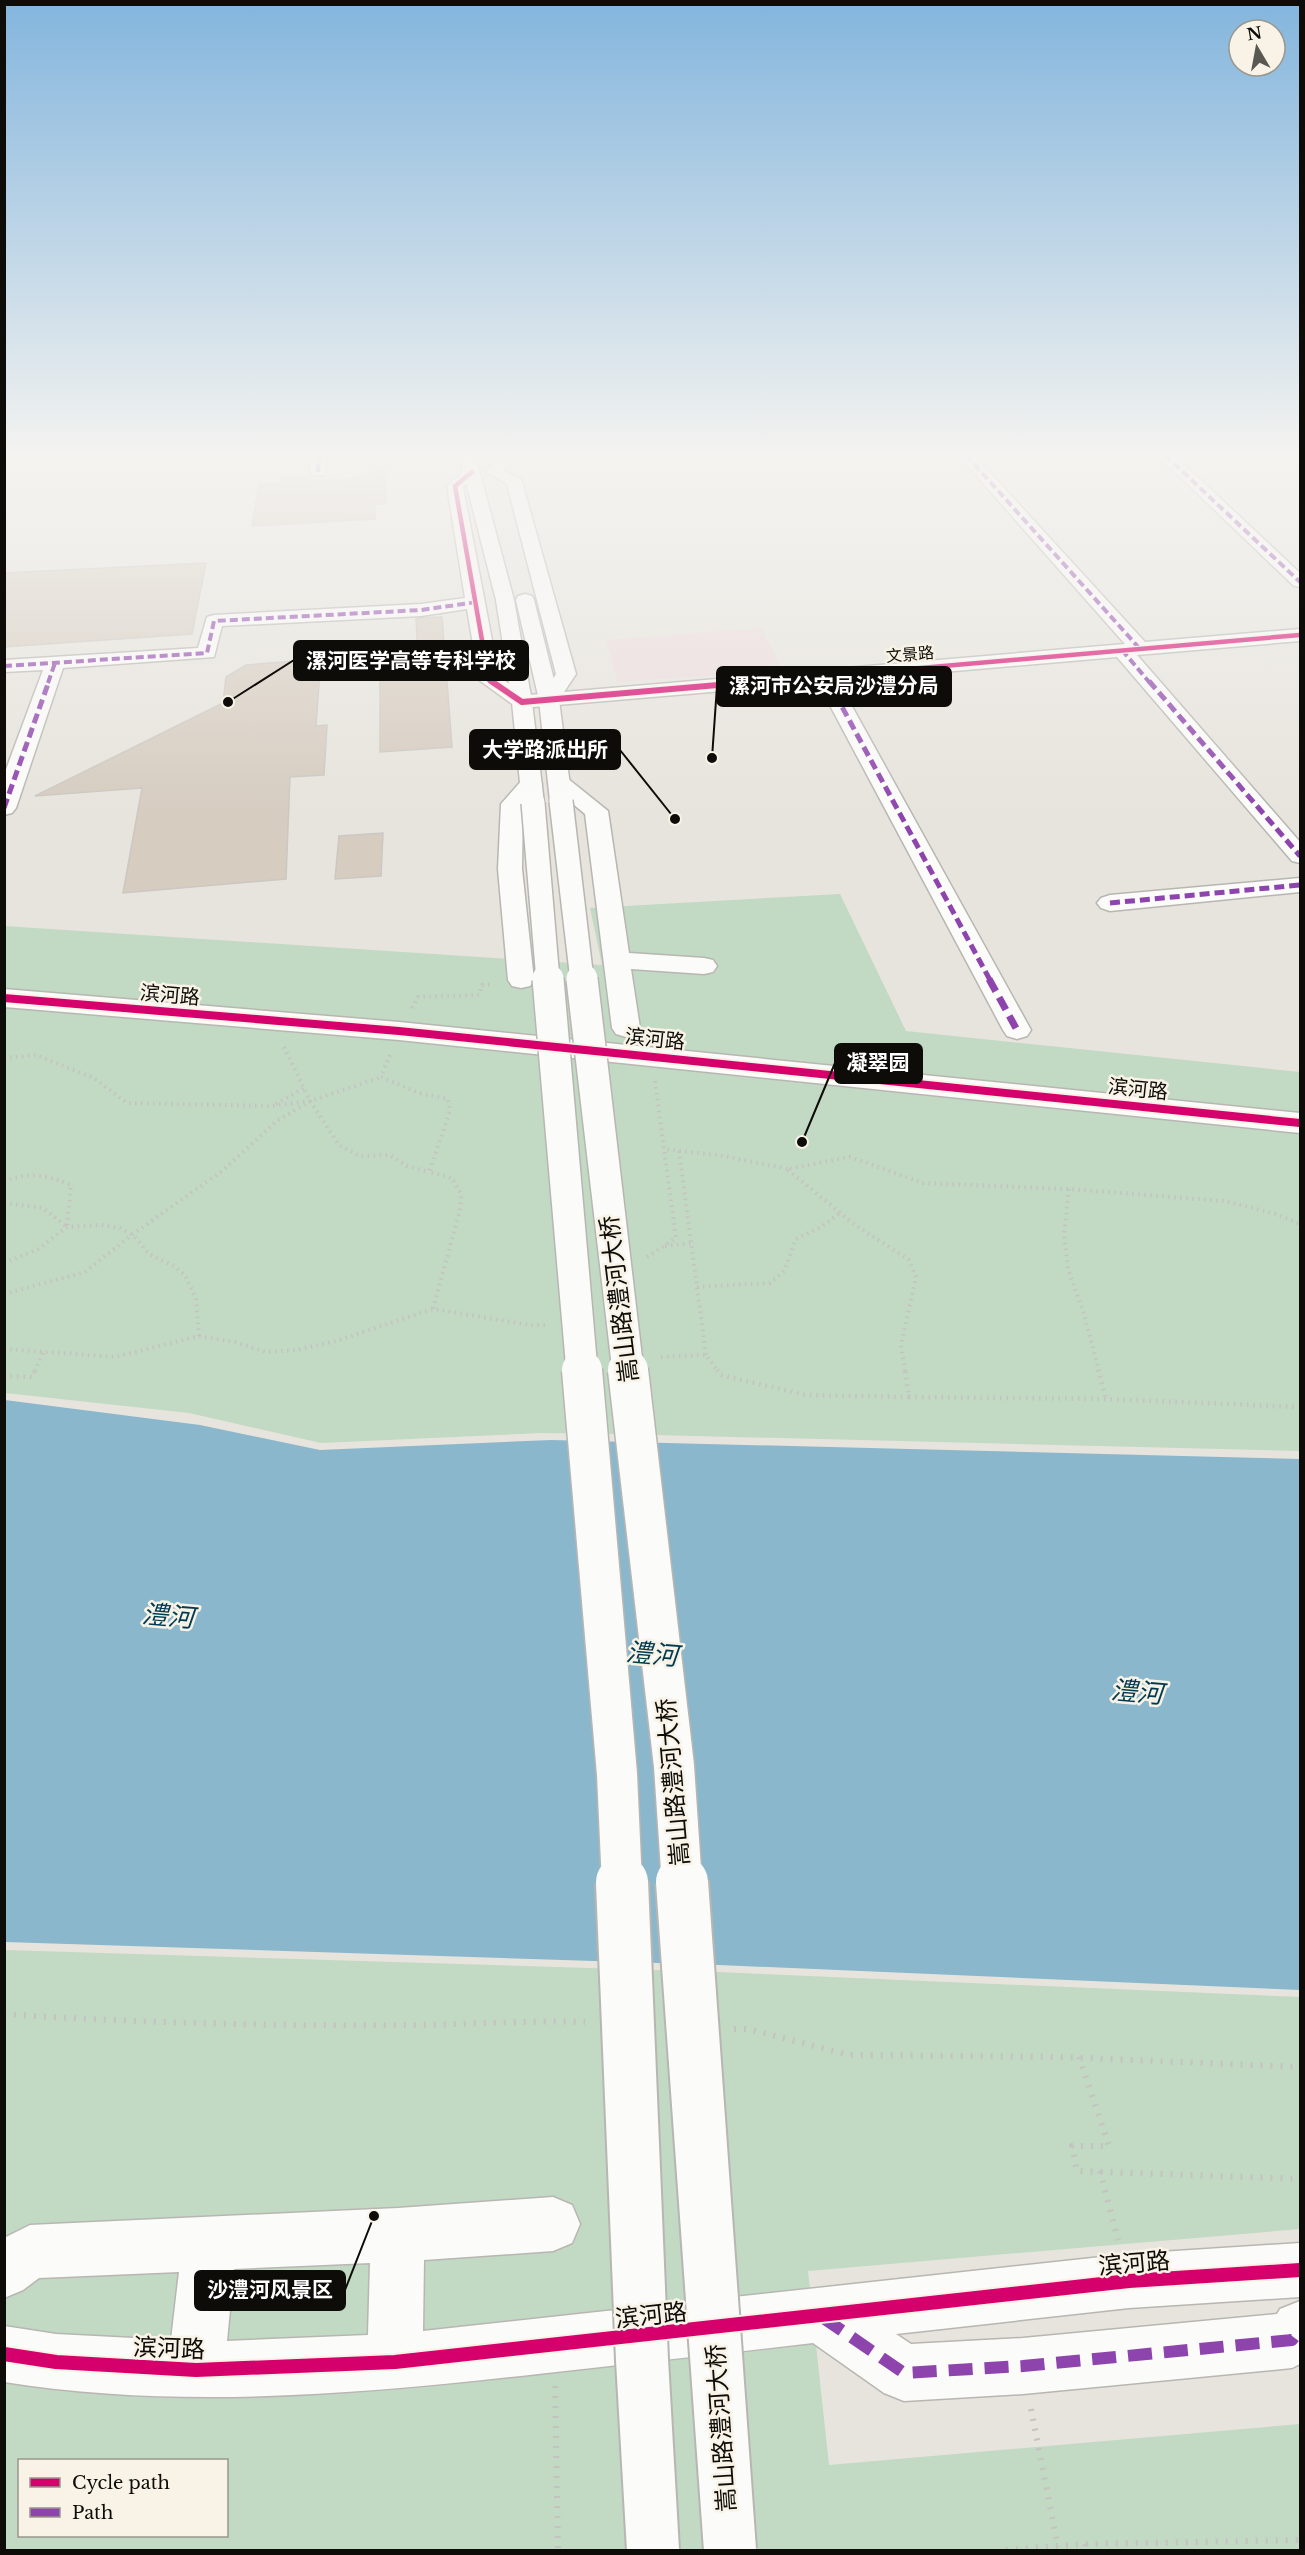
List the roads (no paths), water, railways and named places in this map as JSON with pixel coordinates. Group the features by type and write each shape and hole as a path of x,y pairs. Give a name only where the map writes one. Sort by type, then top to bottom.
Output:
{"street":[{"path":"472,574 489,680 522,702"},
{"path":"497,574 505,600 522,702 546,793"},
{"path":"539,574 566,674 549,700"},
{"path":"1067,574 1300,856"},
{"path":"522,586 549,700 546,793"},
{"path":"4,666 207,653 214,621 420,610 477,602"},
{"name":"文景路","path":"522,702 1300,635"},
{"path":"4,808 55,663"},
{"path":"825,676 1017,1030"},
{"path":"521,980 510,869 512,804 546,793 596,811 626,1028"},
{"name":"嵩山路澧河大桥","path":"546,793 617,1774 653,2550"},
{"name":"嵩山路澧河大桥","path":"546,793 674,1766 730,2550"},
{"path":"1110,903 1300,885"},
{"path":"617,960 704,966"},
{"name":"滨河路","path":"4,998 399,1031 1300,1123"},
{"path":"4,2271 30,2252 398,2235 553,2224"},
{"path":"394,2362 398,2235"},
{"path":"195,2370 209,2245"},
{"name":"滨河路","path":"4,2354 56,2362 195,2370 394,2362 822,2317 1129,2281 1300,2270"},
{"path":"822,2317 904,2373 1023,2366 1292,2340 1300,2329"}],"water":[{"name":"澧河","path":"5,1400 200,1425 320,1450 551,1440 1300,1459 1300,1990 719,1965 5,1942"}],"place":[{"name":"漯河医学高等专科学校","path":"228,702"},
{"name":"漯河市公安局沙澧分局","path":"712,758"},
{"name":"大学路派出所","path":"675,819"},
{"name":"凝翠园","path":"802,1142"},
{"name":"沙澧河风景区","path":"374,2216"}]}
